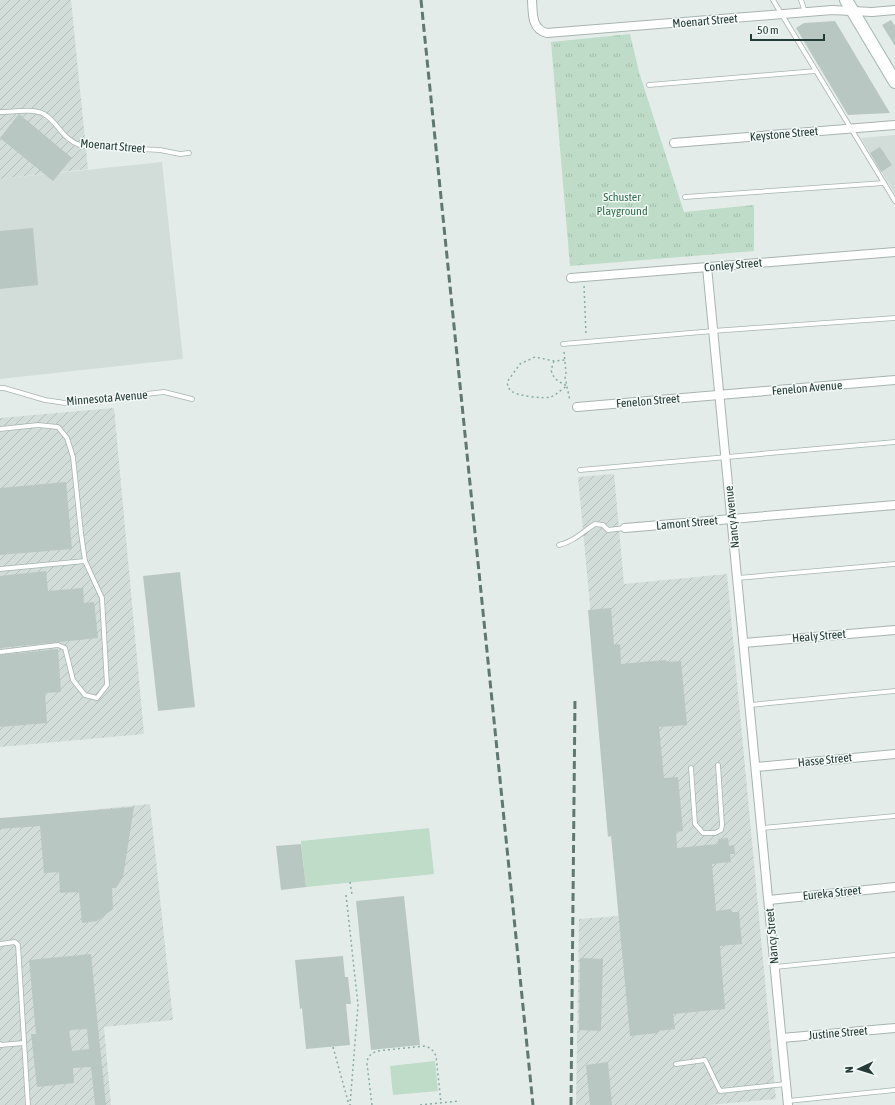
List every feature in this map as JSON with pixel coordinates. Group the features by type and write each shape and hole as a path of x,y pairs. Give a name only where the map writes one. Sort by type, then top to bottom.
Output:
{"main road":[{"path":"846,0 895,82"}],"street":[{"name":"Moenart Street","path":"532,0 534,22 539,30 547,33 832,10 853,12 895,10"},
{"name":"Keystone Street","path":"674,143 895,125"},
{"name":"Conley Street","path":"571,278 895,252"},
{"name":"Nancy Avenue","path":"707,267 756,767"},
{"name":"Fenelon Avenue","path":"719,395 895,380"},
{"name":"Fenelon Street","path":"577,407 719,395"},
{"name":"Lamont Street","path":"625,528 895,505"},
{"name":"Healy Street","path":"744,643 895,630"},
{"name":"Hasse Street","path":"756,767 895,754"},
{"name":"Nancy Street","path":"756,767 788,1103"},
{"name":"Eureka Street","path":"769,900 895,887"},
{"name":"Justine Street","path":"782,1038 895,1028"}],"lane":[{"path":"773,0 895,201"},
{"path":"801,0 805,12"},
{"path":"649,85 816,71"},
{"name":"Moenart Street","path":"0,112 35,112 44,114 56,124 66,138 82,146 160,150 180,154 189,154"},
{"path":"685,197 884,183"},
{"path":"563,344 713,331 895,318"},
{"name":"Minnesota Avenue","path":"0,388 45,400 65,403 164,392 192,399"},
{"path":"0,429 38,425 58,427 67,438 73,457 85,561 102,598 107,685 97,698 85,695 73,680 65,648 58,645 0,652"},
{"path":"580,470 895,442"},
{"name":"Lamont Street","path":"559,545 567,543 579,536 594,524 603,525 608,530 625,528"},
{"path":"0,568 85,561"},
{"path":"738,578 895,564"},
{"path":"750,705 895,692"},
{"path":"691,768 696,824 703,833 709,834 721,830 722,824 718,765"},
{"path":"762,828 895,816"},
{"path":"0,944 15,942 18,945 28,1105"},
{"path":"775,967 895,955"},
{"path":"0,1044 24,1043"},
{"path":"676,1064 704,1060 720,1091 786,1084"},
{"path":"788,1103 895,1090"}],"path":[{"path":"587,342 584,286 588,284 588,276"},
{"path":"563,344 566,373 565,377 570,400 574,407 577,407"},
{"path":"565,360 554,362 536,357 520,364 507,382 508,387 517,394 542,398 551,397 567,386"},
{"path":"554,362 551,370 553,377 567,386"},
{"path":"350,882 352,895"},
{"path":"346,895 358,1006 349,1105"},
{"path":"372,1105 367,1064 367,1058 370,1054 377,1051 425,1046 434,1050 436,1056 441,1103"},
{"path":"333,1047 349,1105"},
{"path":"420,1105 460,1101"}],"shaded area":[{"path":"0,0 71,0 88,169 0,179"},
{"path":"895,135 895,194 861,138"},
{"path":"162,162 183,359 0,379 0,179"},
{"path":"114,408 144,734 0,747 0,418"},
{"path":"614,474 624,584 727,574 776,1099 709,1105 576,1105 579,919 619,916 578,477"},
{"path":"150,804 173,1020 104,1027 111,1105 0,1105 0,819"}],"green space":[{"name":"Schuster Playground","path":"630,34 639,72 684,212 754,205 754,251 570,266 551,42"},
{"path":"429,828 434,874 306,887 301,841"},
{"path":"435,1061 438,1091 393,1095 390,1066"}],"building":[{"path":"891,20 895,26 895,46 882,25"},
{"path":"835,21 890,113 848,115 796,28 804,23"},
{"path":"19,114 72,158 53,181 0,138"},
{"path":"880,147 892,165 881,172 870,153"},
{"path":"33,228 38,285 0,289 0,231"},
{"path":"66,482 72,549 0,555 0,488"},
{"path":"46,571 48,591 83,588 84,603 94,602 98,638 0,648 0,576"},
{"path":"180,572 195,707 158,711 143,576"},
{"path":"611,608 614,645 620,644 621,664 665,660 668,662 681,661 687,725 659,727 664,778 678,777 683,831 676,832 677,848 718,844 718,839 728,838 729,846 734,845 735,854 730,854 731,862 712,864 716,911 731,909 732,912 739,912 742,944 720,946 725,1009 673,1014 675,1029 658,1031 658,1033 630,1036 611,836 608,837 588,610"},
{"path":"58,649 61,692 45,693 47,723 0,727 0,655"},
{"path":"134,807 123,877 116,888 112,888 113,909 97,921 82,923 79,892 60,893 59,872 44,873 40,826 0,829 0,818"},
{"path":"301,844 306,887 281,890 276,846"},
{"path":"404,896 420,1045 371,1050 356,901"},
{"path":"91,954 106,1105 95,1105 91,1067 73,1068 74,1083 37,1087 31,1034 36,1034 29,960","holes":["87,1029 89,1049 72,1051 69,1030"]},
{"path":"343,956 345,977 348,977 351,1004 346,1004 350,1045 306,1049 295,960"},
{"path":"580,958 603,959 601,1031 579,1030"},
{"path":"608,1062 612,1105 590,1105 586,1065"}],"railway":[{"path":"421,0 533,1105"},
{"path":"571,1105 575,697"}]}
